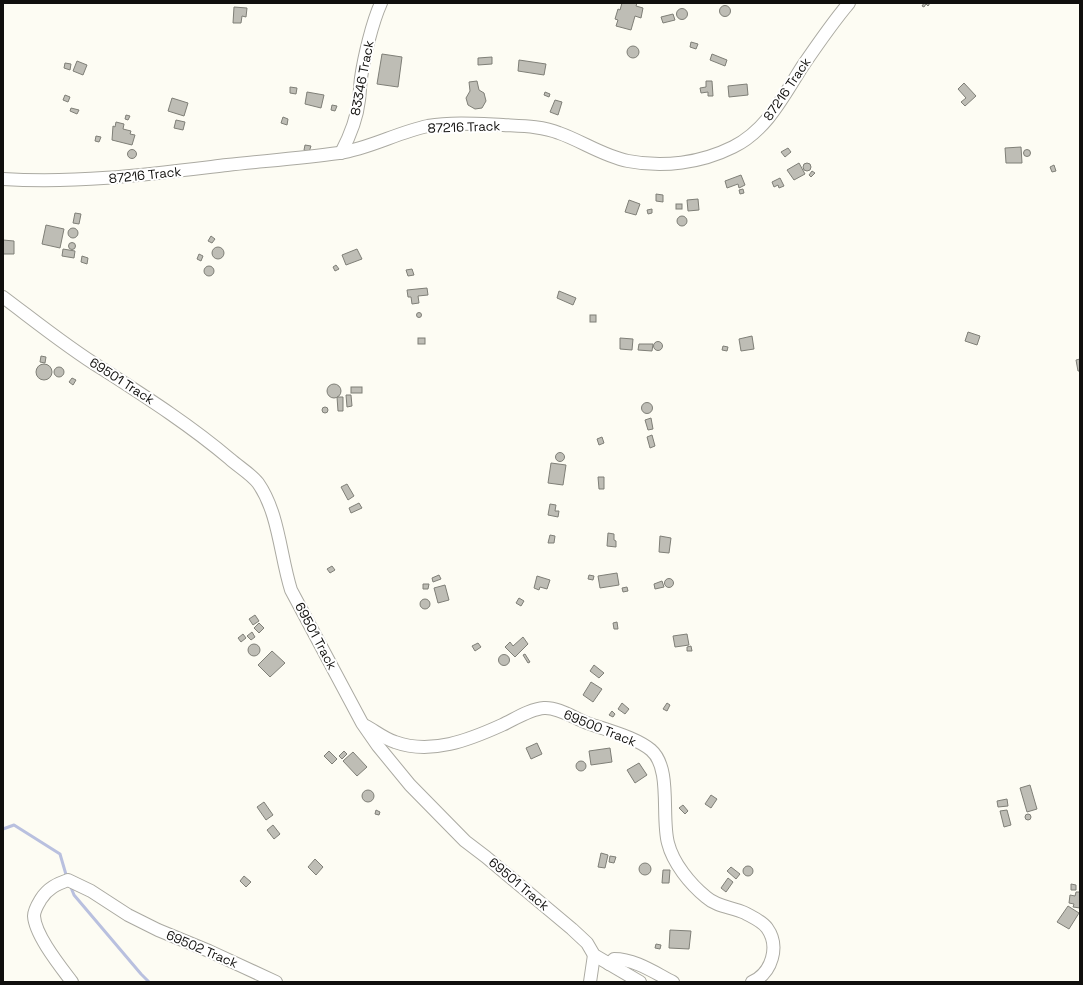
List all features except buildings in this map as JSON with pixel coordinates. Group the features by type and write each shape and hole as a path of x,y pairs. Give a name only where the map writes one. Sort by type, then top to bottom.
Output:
{"street":[{"name":"83346 Track","path":"341,153 348,140 355,118 366,55 381,3"},
{"name":"87216 Track","path":"3,179 43,181 86,180 136,176 283,158 341,153 428,126 464,124 534,127 556,132 586,146 627,161 662,164 699,160 733,147 752,136 773,114 823,36 849,3"},
{"name":"69501 Track","path":"3,297 100,367 206,439 257,482 274,515 286,575 291,590 362,723 378,746 410,786 465,841 572,929 587,943 594,955 640,982"},
{"name":"69500 Track","path":"362,723 394,742 415,748 462,742 528,713 545,708 554,709 629,737 651,750 660,764 664,777 664,816 668,842 674,858 683,871 707,898 718,904 740,911 755,918 767,927 773,945 773,956 764,973 752,982"},
{"name":"69502 Track","path":"72,982 42,938 37,927 34,914 42,898 56,884 68,880 91,891 128,914 158,930 209,951 276,982"},
{"path":"590,982 594,955"},
{"path":"609,964 614,959 633,962 674,982"}],"waterway":[{"path":"3,829 14,825 60,854 67,878"},
{"path":"70,885 74,895 149,982"}]}
